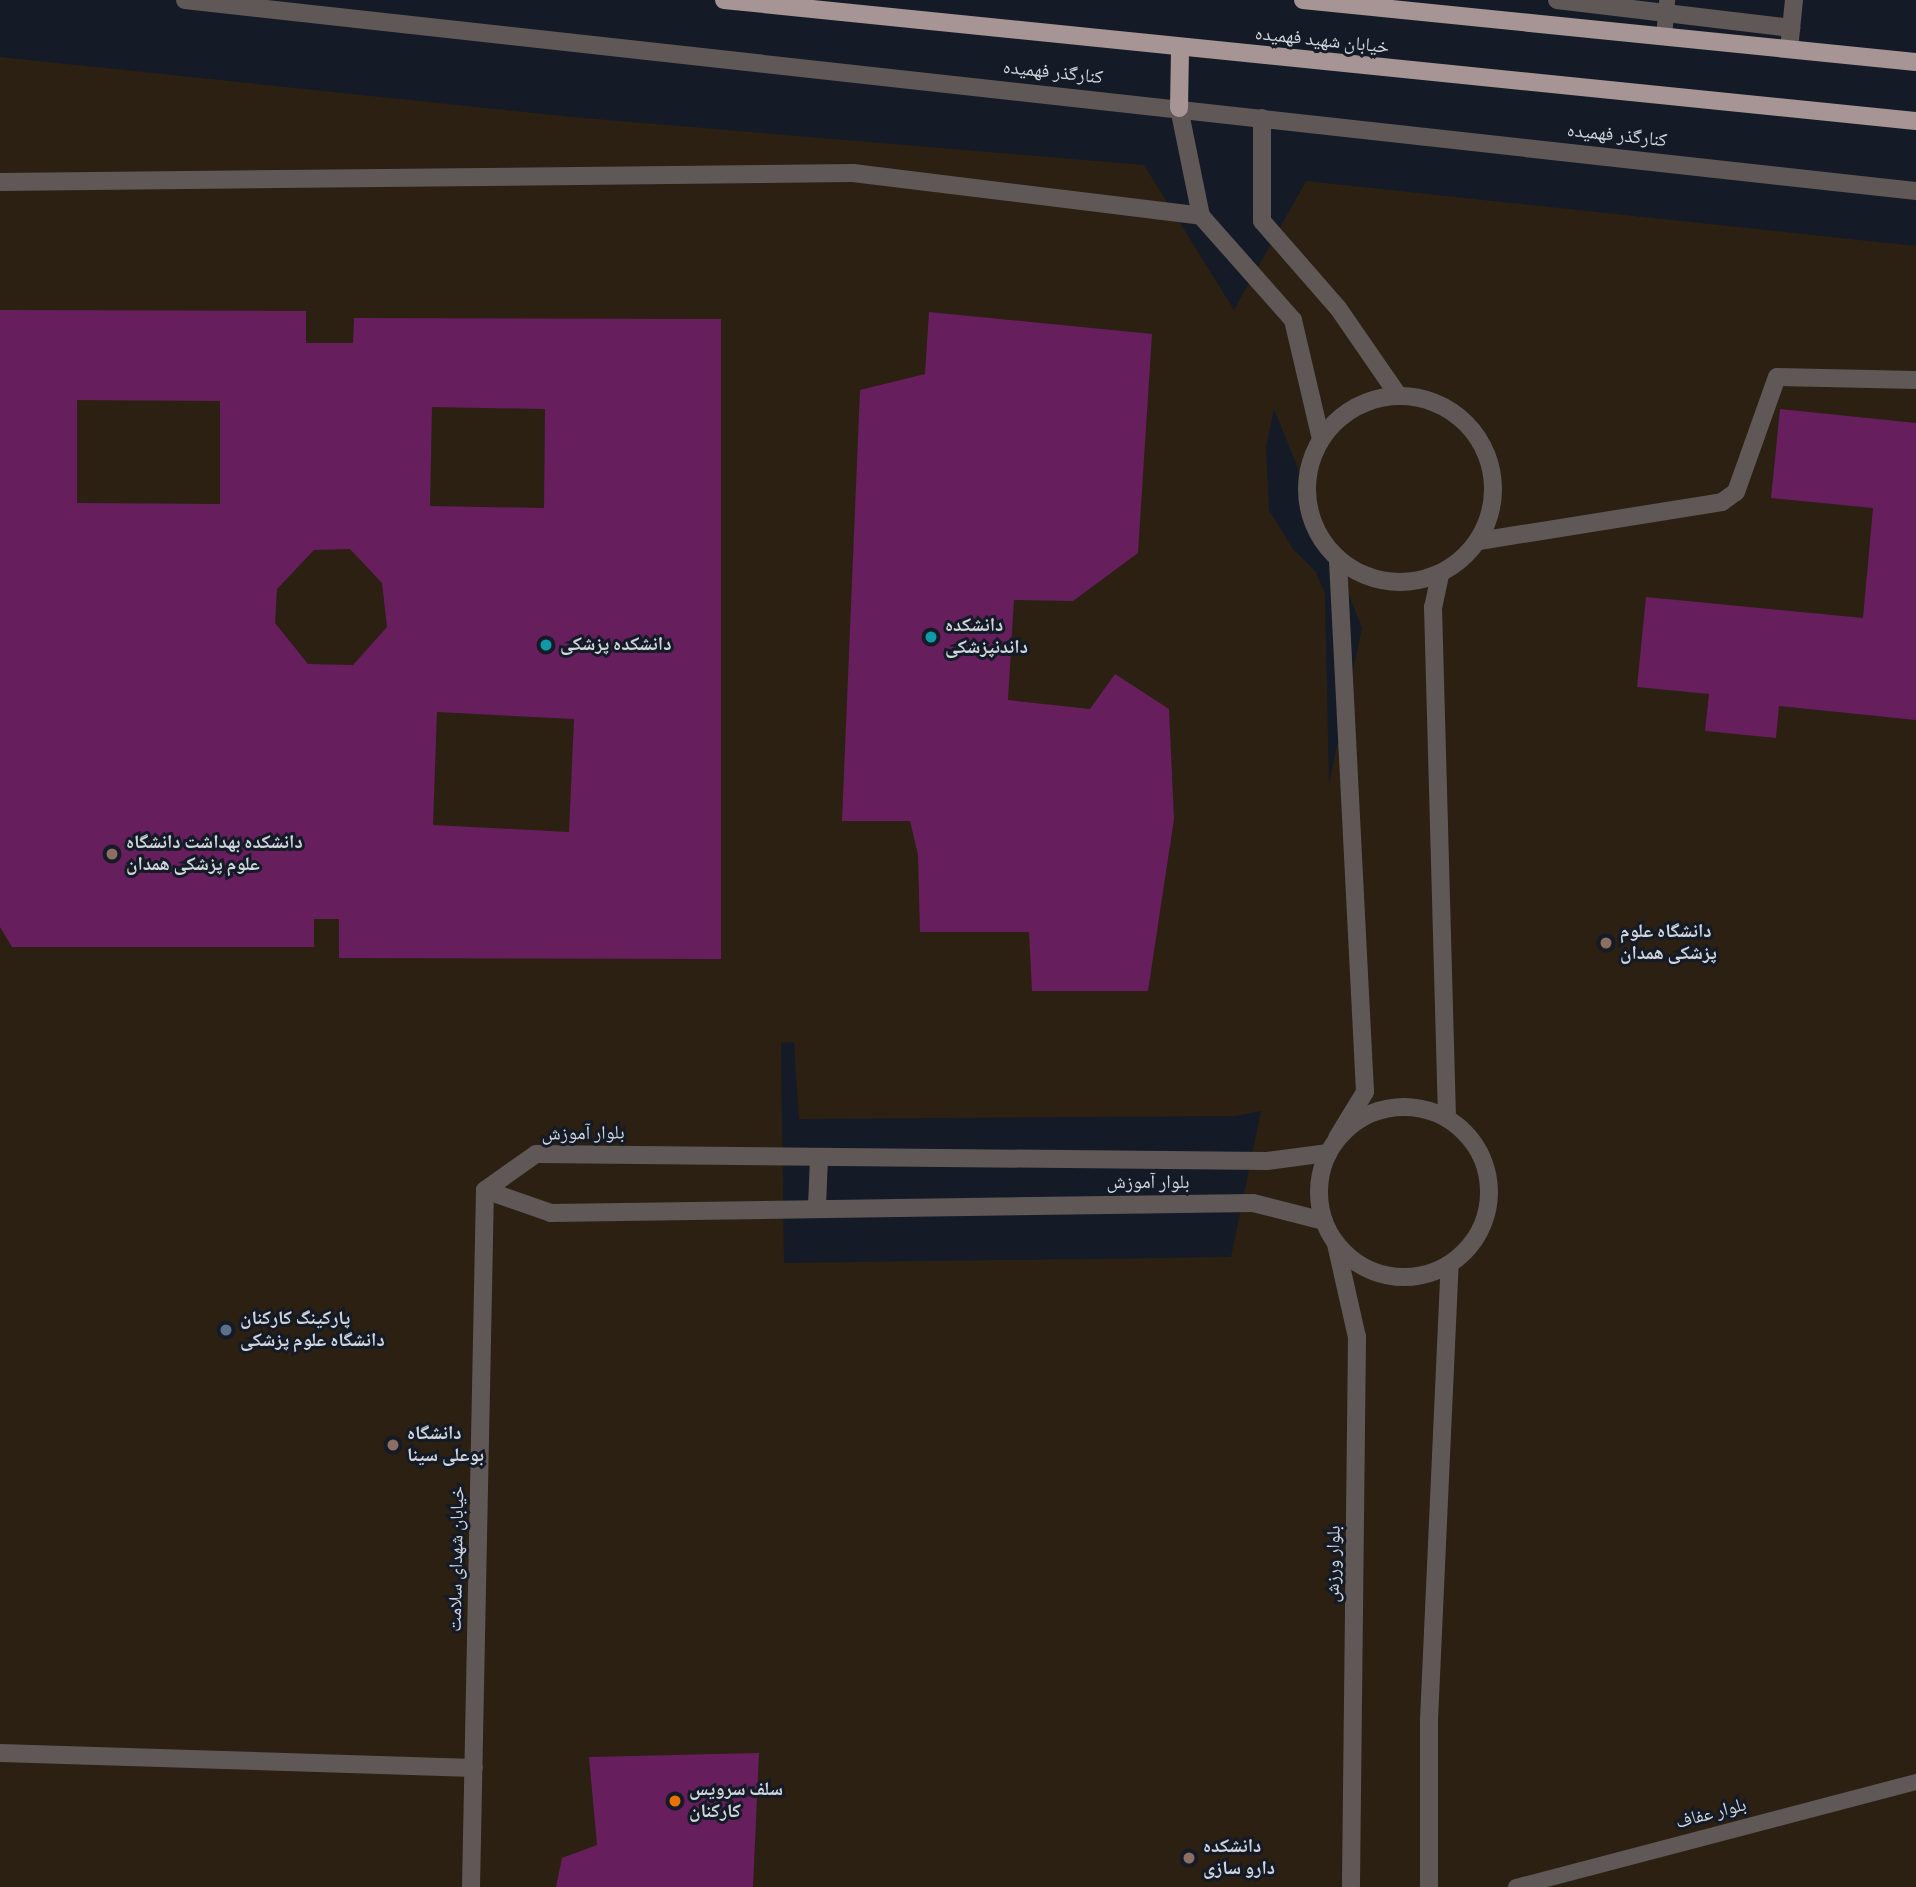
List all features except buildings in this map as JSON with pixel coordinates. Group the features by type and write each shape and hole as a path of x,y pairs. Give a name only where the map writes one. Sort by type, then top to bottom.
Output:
{"main road":[{"name":"خیابان شهید فهمیده","path":"724,0 1916,121"},
{"name":"خیابان شهید فهمیده","path":"1303,0 1916,62"},
{"path":"1179,108 1180,48"}],"street":[{"name":"کنارگذر فهمیده","path":"185,0 1916,191"},
{"path":"1557,0 1666,6 1791,28"},
{"path":"1789,49 1794,0"},
{"path":"1179,108 1200,216 1293,320 1321,439"},
{"path":"1262,118 1262,221 1338,308 1398,396"},
{"path":"0,182 853,173 1200,216"},
{"path":"1479,541 1722,502 1736,492 1777,377 1916,380"},
{"path":"1398,396 1427,399 1454,412 1479,441 1494,486 1491,515 1479,541 1462,561 1440,575 1414,583 1387,582 1361,575 1338,560 1321,540 1308,502 1310,463 1321,439 1341,416 1368,401 1398,396"},
{"path":"1332,1145 1366,1116 1400,1106 1424,1108 1447,1118 1475,1145 1485,1162 1490,1191 1481,1228 1471,1245 1450,1265 1402,1278 1366,1267 1336,1244 1324,1221 1318,1196 1332,1145 1365,1091 1338,560"},
{"path":"1440,575 1433,607 1447,1118"},
{"name":"بلوار آموزش","path":"485,1190 536,1154 1267,1161 1332,1145"},
{"path":"817,1207 819,1157"},
{"name":"بلوار آموزش","path":"485,1190 551,1213 817,1207 1253,1203 1324,1221"},
{"name":"خیابان شهدای سلامت","path":"471,1887 485,1190"},
{"name":"بلوار ورزش","path":"1336,1244 1357,1337 1351,1887"},
{"path":"1429,1887 1429,1720 1450,1265"},
{"path":"0,1753 474,1768"}],"lane":[{"path":"1664,37 1666,6"},
{"name":"بلوار عفاف","path":"1516,1887 1916,1782"}],"shaded area":[{"path":"0,57 572,117 1144,165 1234,310 1306,181 1916,246 1916,1887 0,1887","holes":["1274,409 1362,628 1329,784 1325,594 1316,572 1293,549 1269,510 1266,447","794,1042 799,1119 1236,1116 1261,1111 1231,1257 784,1263 781,1043"]}],"place":[{"name":"دانشکده داندنپزشکی","path":"931,637"},
{"name":"دانشکده پزشکی","path":"546,645"},
{"name":"دانشکده بهداشت دانشگاه علوم پزشکی همدان","path":"112,854"},
{"name":"دانشگاه علوم پزشکی همدان","path":"1606,943"},
{"name":"پارکینگ کارکنان دانشگاه علوم پزشکی","path":"226,1330"},
{"name":"دانشگاه بوعلی سینا","path":"393,1445"},
{"name":"سلف سرویس کارکنان","path":"675,1801"},
{"name":"دانشکده دارو سازی","path":"1189,1858"}]}
